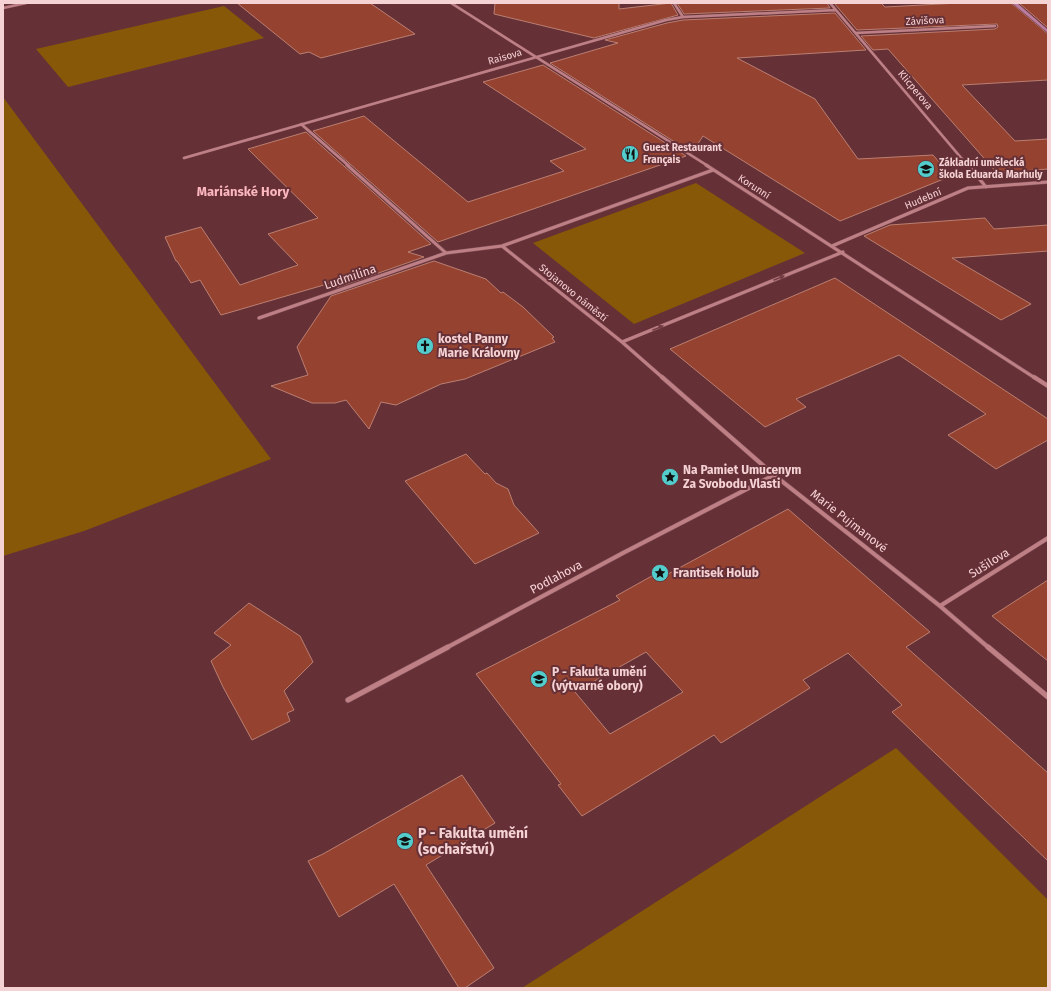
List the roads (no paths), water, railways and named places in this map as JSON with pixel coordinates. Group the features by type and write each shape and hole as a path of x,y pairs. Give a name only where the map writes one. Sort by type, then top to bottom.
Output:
{"street":[{"path":"3,8 26,3"},
{"name":"Korunní","path":"451,3 843,252 1048,386"},
{"path":"674,3 683,17"},
{"name":"Klicperova","path":"830,3 986,187"},
{"path":"1014,3 1048,32"},
{"name":"Raisova","path":"184,158 666,20 683,17 836,10"},
{"name":"Závišova","path":"856,33 995,26"},
{"path":"301,124 446,253"},
{"path":"502,246 713,170"},
{"name":"Hudební","path":"832,246 968,188 1048,182"},
{"name":"Ludmilina","path":"259,318 446,253 502,246"},
{"name":"Stojanovo náměstí","path":"502,246 622,342"},
{"path":"622,342 843,252"},
{"name":"Marie Pujmanové","path":"622,342 774,474 940,606 1048,697"},
{"name":"Podlahova","path":"348,700 623,552 774,474"},
{"name":"Sušilova","path":"940,606 1048,538"}],"place":[{"name":"Guest Restaurant Français","path":"630,154"},
{"name":"Základní umělecká škola Eduarda Marhuly","path":"926,169"},
{"name":"kostel Panny Marie Královny","path":"425,346"},
{"name":"Na Pamiet Umucenym Za Svobodu Vlasti","path":"670,477"},
{"name":"Frantisek Holub","path":"660,573"},
{"name":"P - Fakulta umění (výtvarné obory)","path":"539,679"},
{"name":"P - Fakulta umění (sochařství)","path":"405,841"}],"district":[{"name":"Mariánské Hory","path":"243,191"}]}
